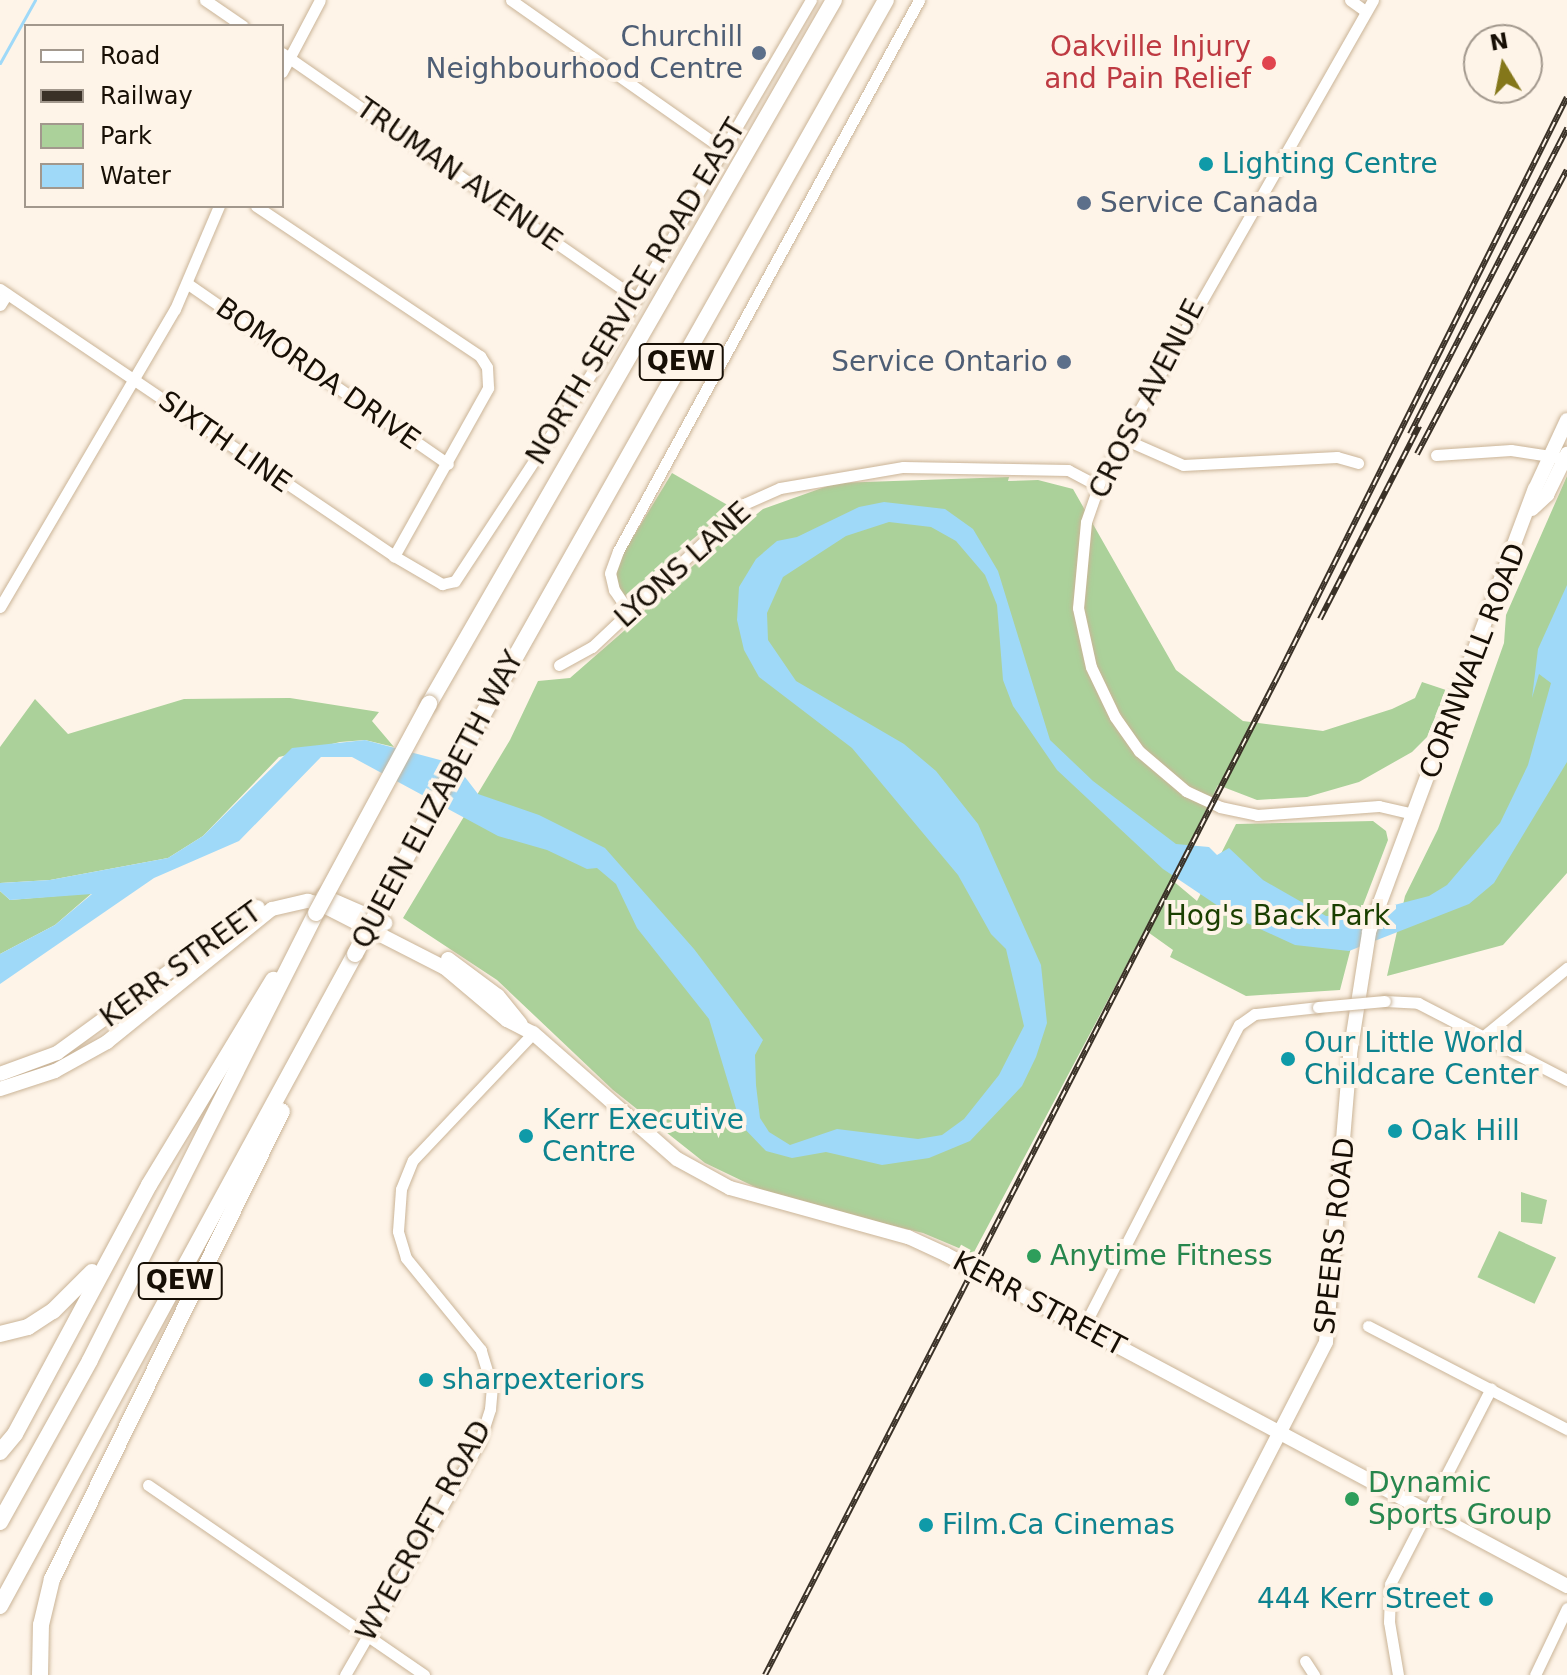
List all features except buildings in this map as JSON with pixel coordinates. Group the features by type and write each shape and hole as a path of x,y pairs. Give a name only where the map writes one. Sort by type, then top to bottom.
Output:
{"highway":[{"name":"QUEEN ELIZABETH WAY","path":"0,1522 90,1360 316,913 429,704 834,0"},
{"name":"QUEEN ELIZABETH WAY","path":"0,1606 477,725 886,0"},
{"path":"0,1452 21,1422 114,1247 209,1081 316,913"},
{"path":"40,1675 41,1625 52,1579 267,1145 321,1018"},
{"path":"0,1334 28,1327 53,1311 114,1247"}],"main road":[{"name":"CORNWALL ROAD","path":"1413,814 1532,509 1547,495 1560,456 1567,420"},
{"name":"SPEERS ROAD","path":"1155,1675 1316,1369 1331,1316 1359,983 1375,909 1413,814"},
{"name":"KERR STREET","path":"0,1074 57,1053 249,912 277,898 308,892 356,908 461,968 498,996 527,1028 667,1151 730,1188 908,1237 1567,1586"},
{"name":"KERR STREET","path":"0,1089 55,1071 107,1042 257,918 289,903 320,904 398,939 445,968 507,1020 527,1028"}],"street":[{"path":"205,0 240,24"},
{"path":"286,56 320,0"},
{"path":"511,0 723,149"},
{"name":"NORTH SERVICE ROAD EAST","path":"455,581 604,354 811,0"},
{"path":"629,612 614,590 610,573 618,551 919,0"},
{"path":"1350,0 1365,11"},
{"name":"CROSS AVENUE","path":"1373,0 1098,486 1084,532 1078,608 1091,667 1128,737 1175,783 1220,807 1269,815 1379,806 1413,814"},
{"name":"TRUMAN AVENUE","path":"286,56 635,297"},
{"path":"0,607 188,284 218,208"},
{"path":"259,208 480,356 487,367 488,388 394,556"},
{"name":"BOMORDA DRIVE","path":"188,284 448,464"},
{"path":"0,305 4,292"},
{"name":"SIXTH LINE","path":"4,292 394,556 442,584 455,581"},
{"path":"1124,439 1183,465 1337,457 1358,463"},
{"path":"1436,455 1511,450 1560,456"},
{"name":"LYONS LANE","path":"559,665 580,657 744,504 780,488 903,467 1068,470 1098,486"},
{"path":"1485,1035 1567,968"},
{"path":"1083,1328 1239,1025 1255,1014 1385,1001 1418,1003 1567,1080"},
{"name":"WYECROFT ROAD","path":"345,1675 479,1443 492,1387 481,1350 406,1258 398,1231 401,1189 413,1160 527,1028"},
{"path":"1368,1326 1567,1429"},
{"path":"1398,1675 1389,1622 1390,1584 1491,1388"},
{"path":"148,1485 424,1675"},
{"path":"1535,1675 1567,1608"},
{"path":"1305,1661 1314,1675"}],"green space":[{"path":"672,473 731,507 624,597 615,584 616,565"},
{"path":"1567,476 1567,873 1503,945 1387,976 1405,896 1438,829 1504,643 1506,615"},
{"name":"Hog's Back Park","path":"1009,477 1008,481 1038,480 1073,489 1176,670 1243,721 1323,731 1392,709 1415,698 1422,682 1446,690 1427,737 1412,752 1359,782 1307,797 1257,800 1218,785 1172,880 1197,901 1236,824 1373,821 1386,831 1388,840 1360,913 1340,990 1246,996 1170,957 1173,950 1145,930 973,1254 923,1233 778,1198 705,1163 613,1090 497,980 403,918 510,740 538,681 570,678 641,616 652,599 763,509 836,483"},
{"path":"290,698 379,712 372,721 394,747 365,740 340,742 279,757 203,836 168,858 50,880 0,883 0,747 35,699 68,734 184,699"},
{"path":"0,891 10,900 92,893 55,925 0,954"},
{"path":"1521,1192 1547,1200 1542,1224 1521,1222"},
{"path":"1499,1231 1556,1258 1535,1304 1477,1277"}],"water":[{"path":"884,502 945,509 973,529 998,571 1050,740 1093,781 1176,844 1209,847 1217,855 1229,848 1263,880 1326,916 1352,916 1429,896 1447,885 1500,823 1528,765 1551,683 1539,674 1532,698 1538,649 1567,585 1567,762 1494,883 1469,904 1349,951 1295,945 1236,918 1163,869 1057,770 1013,706 1003,680 997,605 985,575 956,541 931,527 889,522 846,536 783,577 767,613 768,640 796,681 904,744 936,771 978,824 1041,965 1047,1023 1036,1057 1022,1086 970,1141 929,1158 882,1165 826,1152 792,1158 766,1151 741,1125 709,1019 637,928 616,884 597,868 587,869 547,850 498,836 352,757 321,757 239,841 154,878 0,984 0,954 55,925 92,894 10,900 0,891 0,883 50,880 168,858 203,836 292,748 365,740 455,764 478,794 539,815 605,848 694,949 763,1040 755,1055 756,1085 760,1118 769,1132 790,1145 837,1129 918,1139 942,1135 964,1119 999,1075 1024,1026 1006,949 991,934 958,875 852,748 759,677 744,650 737,620 739,587 756,559 777,541 797,537 859,507"}],"waterway":[{"path":"0,63 35,0"}],"railway":[{"path":"765,1675 1277,678 1567,97"},
{"path":"1410,434 1567,128"},
{"path":"1417,454 1567,170"},
{"path":"1320,619 1419,426"}],"place":[{"name":"Churchill Neighbourhood Centre","path":"759,53"},
{"name":"Oakville Injury and Pain Relief","path":"1269,63"},
{"name":"Lighting Centre","path":"1206,164"},
{"name":"Service Canada","path":"1084,203"},
{"name":"Service Ontario","path":"1064,362"},
{"name":"Our Little World Childcare Center","path":"1288,1059"},
{"name":"Oak Hill","path":"1395,1131"},
{"name":"Kerr Executive Centre","path":"526,1136"},
{"name":"Anytime Fitness","path":"1034,1256"},
{"name":"sharpexteriors","path":"426,1380"},
{"name":"Dynamic Sports Group","path":"1352,1499"},
{"name":"Film.Ca Cinemas","path":"926,1525"},
{"name":"444 Kerr Street","path":"1486,1599"}]}
